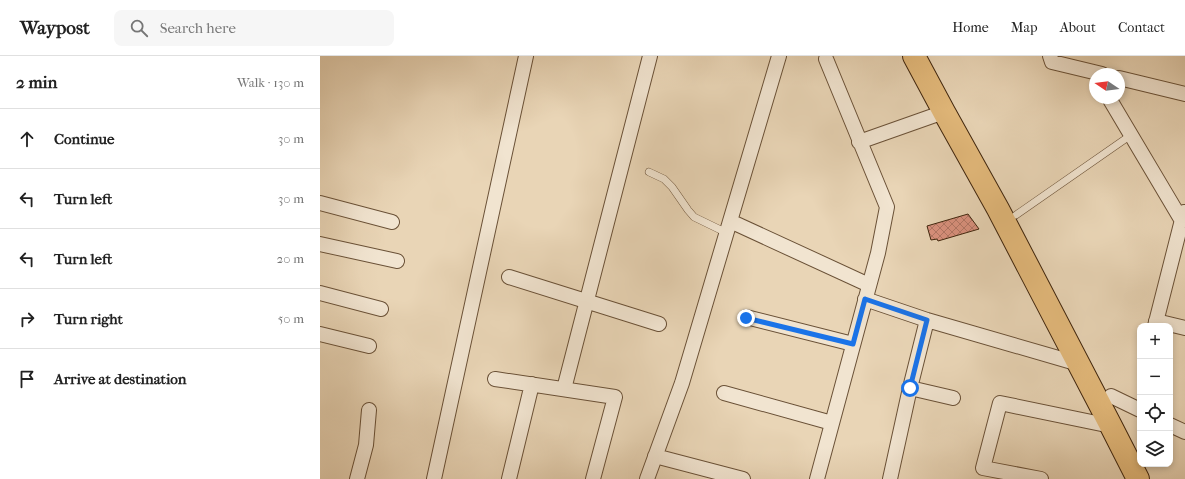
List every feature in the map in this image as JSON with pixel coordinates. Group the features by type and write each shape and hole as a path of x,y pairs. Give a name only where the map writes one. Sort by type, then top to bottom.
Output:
{"main road":[{"path":"914,56 998,209 1138,479"},
{"path":"929,56 1016,215 1137,448"},
{"path":"1147,467 1153,479"}],"street":[{"path":"434,479 526,56"},
{"path":"564,389 650,56"},
{"path":"647,479 682,383 779,56"},
{"path":"1050,56 1052,62 1089,71"},
{"path":"817,479 878,253 887,207 826,59"},
{"path":"1125,79 1185,94"},
{"path":"1113,104 1184,216 1180,246 1155,323"},
{"path":"860,142 944,112"},
{"path":"320,203 392,222"},
{"path":"728,227 869,285"},
{"path":"320,244 397,261"},
{"path":"509,277 659,324"},
{"path":"320,293 381,309"},
{"path":"865,299 927,320 1079,364"},
{"path":"746,318 853,344"},
{"path":"890,479 927,320"},
{"path":"1173,326 1185,328"},
{"path":"320,334 369,346"},
{"path":"495,379 615,397 593,479"},
{"path":"509,479 532,384"},
{"path":"910,388 953,398"},
{"path":"724,392 832,423"},
{"path":"1110,396 1137,405"},
{"path":"1041,479 983,468 1000,403 1111,426"},
{"path":"357,479 366,445 369,410"},
{"path":"1173,426 1185,432"},
{"path":"656,456 743,479"}],"lane":[{"path":"1016,215 1131,135"},
{"path":"648,172 664,179 672,187 694,217 728,227"}],"building":[{"path":"968,214 979,229 938,241 937,239 931,240 927,226"}],"route":[{"path":"746,318 853,344 865,299 927,320 910,388"}]}
